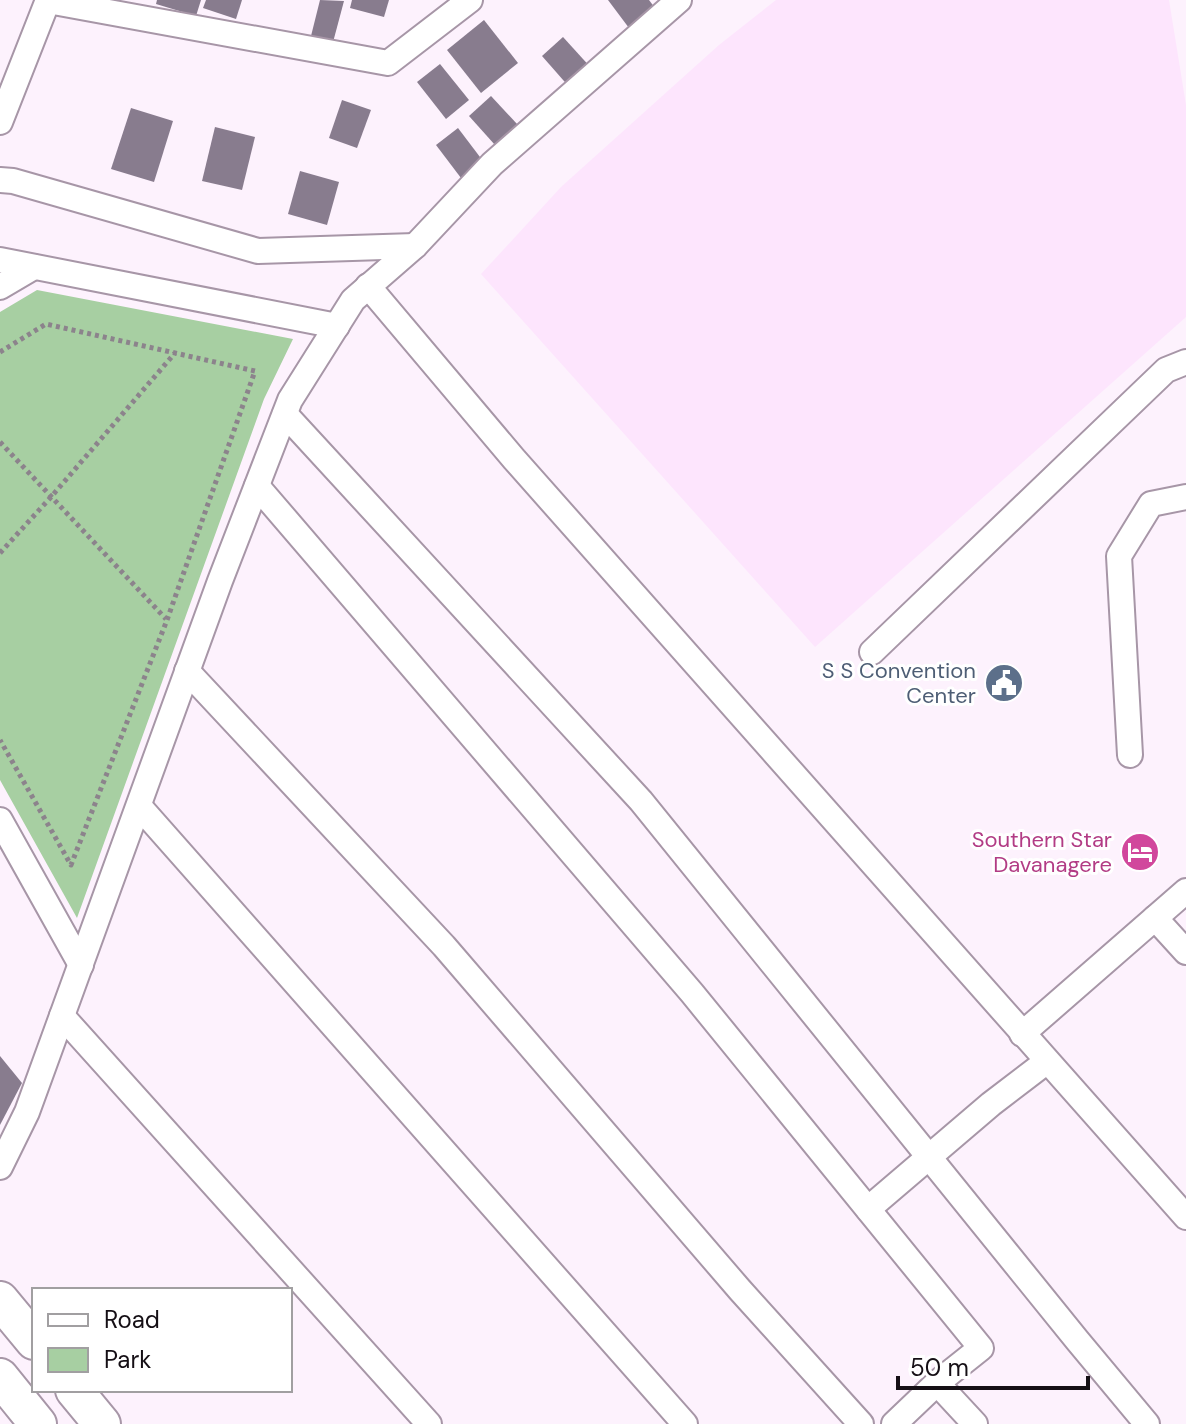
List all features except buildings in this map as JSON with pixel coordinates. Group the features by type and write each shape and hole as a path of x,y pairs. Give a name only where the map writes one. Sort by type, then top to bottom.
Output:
{"main road":[{"path":"0,1300 32,1339"},
{"path":"0,1377 38,1424"},
{"path":"76,1392 102,1424"}],"street":[{"path":"0,122 48,0 388,63 470,0"},
{"path":"0,1167 27,1112 187,671 290,400 353,300 415,246 492,164 679,0"},
{"path":"0,180 13,181 258,251 415,246"},
{"path":"0,260 337,326"},
{"path":"0,287 34,267"},
{"path":"368,286 514,459 1186,1217"},
{"path":"872,652 1166,370 1186,362"},
{"path":"285,414 641,801 1147,1424"},
{"path":"257,486 692,993 981,1348 937,1383 894,1424"},
{"path":"1130,755 1119,556 1151,504 1186,497"},
{"path":"187,671 444,946 740,1290 861,1424"},
{"path":"139,806 685,1424"},
{"path":"0,820 81,965"},
{"path":"1022,1034 1186,891"},
{"path":"1155,918 1186,952"},
{"path":"62,1016 429,1424"},
{"path":"868,1209 991,1104 1046,1062"},
{"path":"937,1383 975,1424"}],"path":[{"path":"0,352 46,324 255,371 167,620 71,865 0,740"},
{"path":"0,553 175,353"},
{"path":"0,442 167,620"}],"shaded area":[{"path":"776,0 1169,0 1186,105 1186,317 815,647 481,274 561,187 719,45"}],"green space":[{"path":"37,290 293,339 264,399 77,918 0,780 0,312"}],"place":[{"name":"S S Convention Center","path":"1004,683"},
{"name":"Southern Star Davanagere","path":"1140,852"}]}
